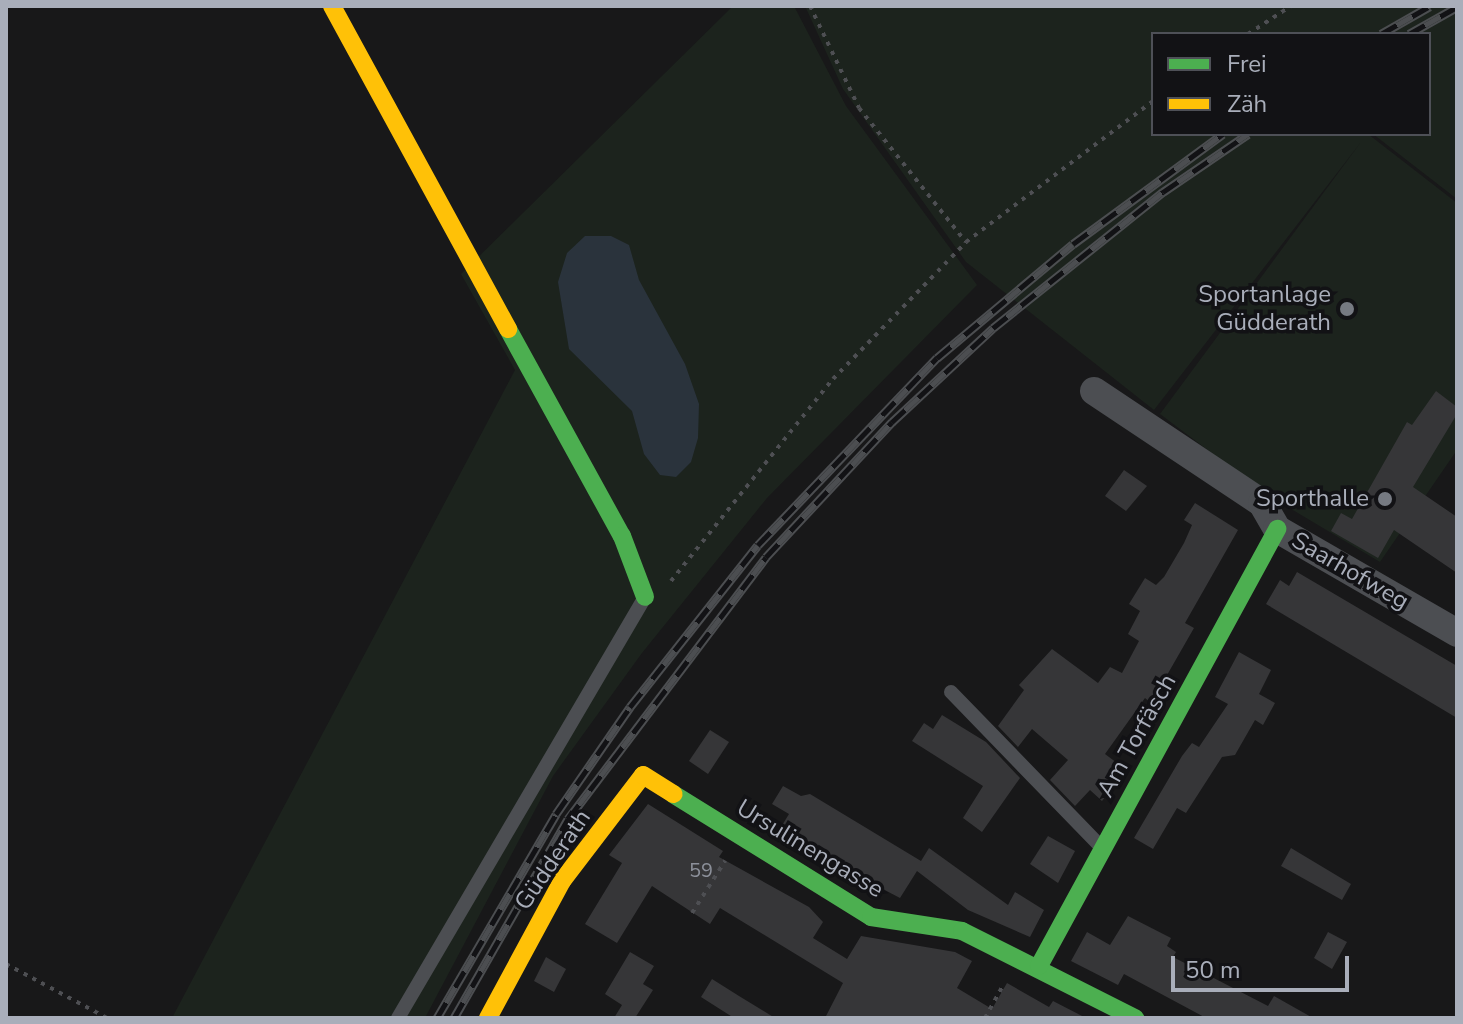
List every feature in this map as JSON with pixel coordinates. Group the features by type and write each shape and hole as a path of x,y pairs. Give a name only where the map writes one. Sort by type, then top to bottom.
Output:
{"street":[{"path":"332,6 622,536 645,597"},
{"name":"Saarhofweg","path":"1094,391 1262,503 1277,529 1457,633"},
{"name":"Am Torfäsch","path":"1039,966 1277,529"},
{"name":"Ursulinengasse","path":"643,775 871,917 962,931 1039,966 1135,1018"},
{"name":"Güdderath","path":"488,1018 562,881 643,775"}],"lane":[{"path":"398,1018 645,597"},
{"path":"951,692 1103,849"}],"path":[{"path":"810,6 859,108 966,242"},
{"path":"1251,32 1291,6"},
{"path":"645,597 698,553 833,379 966,242 1151,103"},
{"path":"692,913 741,836"},
{"path":"6,964 107,1018"}],"shaded area":[{"path":"733,6 794,6 846,106 977,285 767,498 642,653 553,776 425,1018 172,1018 515,370 461,274"},
{"path":"805,6 1457,6 1457,199 1376,136 1431,136 1431,32 1151,32 1151,136 1371,136 1457,203 1457,450 1380,562 1266,494 1160,414 1361,142 1154,410 966,262 843,89"},
{"path":"585,236 611,236 629,245 639,280 685,364 699,404 698,438 691,462 676,477 660,475 644,454 632,411 569,349 558,282 567,253"}],"building":[{"path":"1436,391 1457,407 1457,414 1413,487 1457,517 1457,573 1394,530 1378,558 1331,531 1341,513 1352,519 1407,422 1412,425"},
{"path":"1124,470 1147,486 1126,511 1105,496"},
{"path":"1195,503 1238,530 1185,623 1194,628 1151,703 1145,698 1105,754 1121,766 1111,789 1102,801 1090,790 1075,806 1050,780 1068,760 1032,729 1018,747 998,726 1024,690 1019,685 1052,649 1098,683 1110,667 1122,673 1139,641 1128,634 1140,611 1129,604 1145,578 1156,585 1164,577 1192,525 1184,520"},
{"path":"1297,572 1457,666 1457,718 1266,604 1280,580 1289,586"},
{"path":"1239,652 1271,670 1259,694 1275,703 1263,725 1255,720 1235,755 1222,757 1186,813 1177,808 1153,849 1134,838 1182,756 1192,743 1199,747 1228,704 1215,697"},
{"path":"942,715 986,742 1020,778 982,832 963,818 983,786 912,741 924,723 933,729"},
{"path":"710,730 729,742 708,774 689,761"},
{"path":"783,786 801,796 810,794 921,861 929,848 1008,905 1015,892 1044,910 1030,937 968,910 917,871 900,898 856,875 781,827 789,814 772,804"},
{"path":"648,804 723,851 719,857 809,907 823,922 813,938 847,959 861,936 955,952 972,961 957,988 992,1009 1007,983 1049,1007 1053,1001 1086,1018 825,1018 843,983 720,908 710,924 652,886 617,943 585,924 622,863 609,855"},
{"path":"1048,836 1075,851 1058,883 1030,864"},
{"path":"1291,848 1351,884 1342,900 1281,866"},
{"path":"1128,916 1171,938 1167,946 1176,952 1173,957 1268,1006 1274,996 1313,1018 1206,1018 1124,974 1118,985 1071,961 1087,932 1110,945"},
{"path":"1328,932 1347,942 1332,969 1314,958"},
{"path":"630,952 654,966 643,984 653,990 635,1018 614,1018 622,1005 605,994"},
{"path":"546,957 566,969 554,992 534,981"},
{"path":"712,979 775,1018 734,1018 701,997"}],"railway":[{"path":"1384,32 1430,6"},
{"path":"1413,32 1457,7"},
{"path":"437,1018 556,814 630,707 758,545 937,358 1073,244 1220,136"},
{"path":"454,1018 568,819 766,557 892,422 993,328 1163,192 1245,136"}],"traffic: fast":[{"path":"508,329 622,536 645,597"},
{"path":"1039,966 1277,529"},
{"path":"673,794 871,917 962,931 1135,1018"}],"traffic: slow":[{"path":"332,6 508,329"},
{"path":"488,1018 562,881 643,775 673,794"}],"place":[{"name":"Sportanlage Güdderath","path":"1347,309"},
{"name":"Sporthalle","path":"1385,499"}]}
